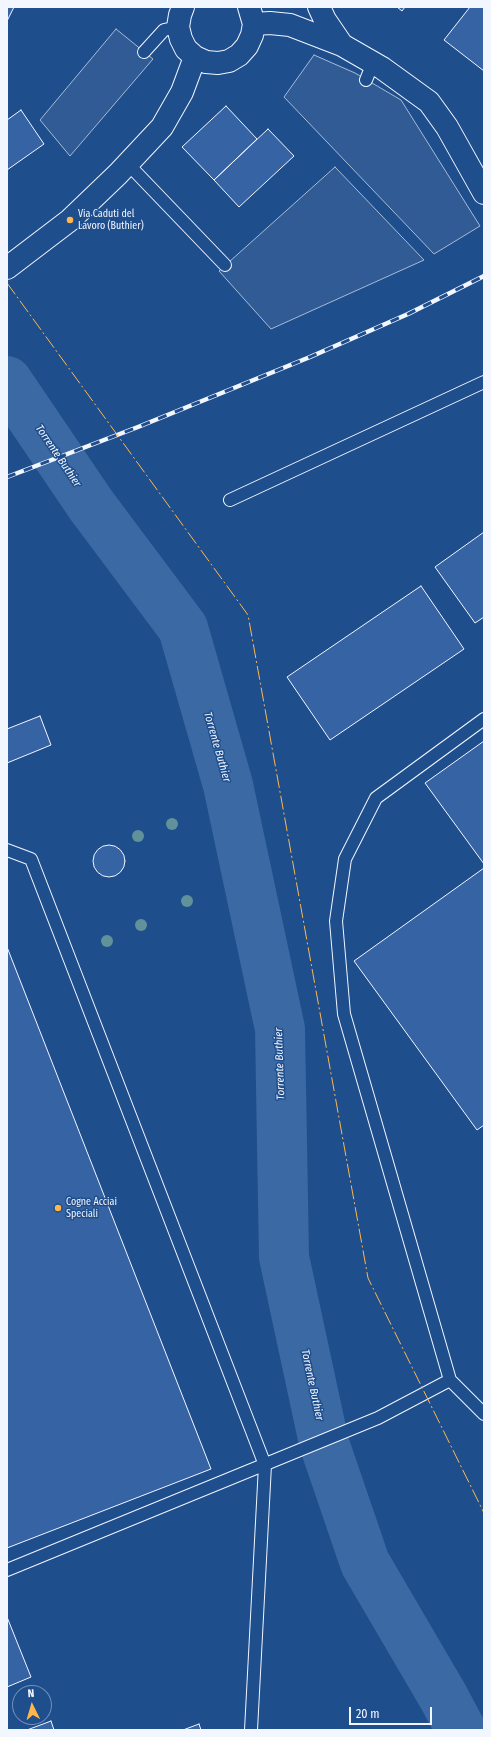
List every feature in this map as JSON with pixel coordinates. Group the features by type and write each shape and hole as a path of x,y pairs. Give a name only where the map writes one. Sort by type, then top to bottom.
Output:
{"street":[{"path":"319,7 325,20 342,45 370,71 429,102 446,127 484,193"},
{"path":"181,17 181,39 186,49 195,57 206,62 218,63 229,61 240,55 248,46 252,35 251,15 270,23 290,25 342,45"},
{"path":"7,268 70,220 128,164 162,127 182,92 195,57"}],"lane":[{"path":"144,52 164,30 181,17"},
{"path":"128,164 226,265"},
{"path":"230,500 484,382"},
{"path":"484,719 376,798 345,860 336,921 344,1014 450,1380 484,1414"},
{"path":"7,850 31,859 265,1465 251,1730"},
{"path":"7,1570 378,1418 450,1380"}],"shaded area":[{"path":"116,29 153,59 70,156 40,120"},
{"path":"314,55 355,73 401,100 480,226 434,254 284,97"},
{"path":"335,167 424,260 271,329 219,271"}],"building":[{"path":"7,7 14,7 7,21"},
{"path":"397,7 405,7 402,11"},
{"path":"470,7 484,7 484,71 444,40"},
{"path":"226,106 257,139 214,180 182,147"},
{"path":"21,110 44,144 7,170 7,120"},
{"path":"268,129 294,156 239,207 214,180"},
{"path":"484,532 484,617 475,623 435,567"},
{"path":"421,586 464,649 330,740 287,677"},
{"path":"40,716 51,745 7,763 7,729"},
{"path":"484,741 484,864 425,783"},
{"path":"106,845 112,845 121,849 125,861 121,873 112,877 106,877 97,873 93,864 93,858 97,849"},
{"path":"484,868 484,1125 477,1130 354,961"},
{"name":"Cogne Acciai Speciali","path":"7,947 211,1469 7,1548"},
{"path":"7,1617 31,1677 7,1687"},
{"path":"52,1724 54,1730 27,1730 40,1725"},
{"path":"199,1724 201,1730 183,1730"}],"waterway":[{"name":"Torrente Buthier","path":"7,381 91,505 183,628 228,785 280,1029 284,1257 324,1443 365,1563 444,1698 461,1730"}],"railway":[{"path":"7,477 138,427 310,357 408,314 484,276"}],"power":[{"path":"7,283 248,615 368,1278 484,1513"}],"place":[{"name":"Via Caduti del Lavoro (Buthier)","path":"70,220"},
{"name":"Cogne Acciai Speciali","path":"58,1208"}]}
